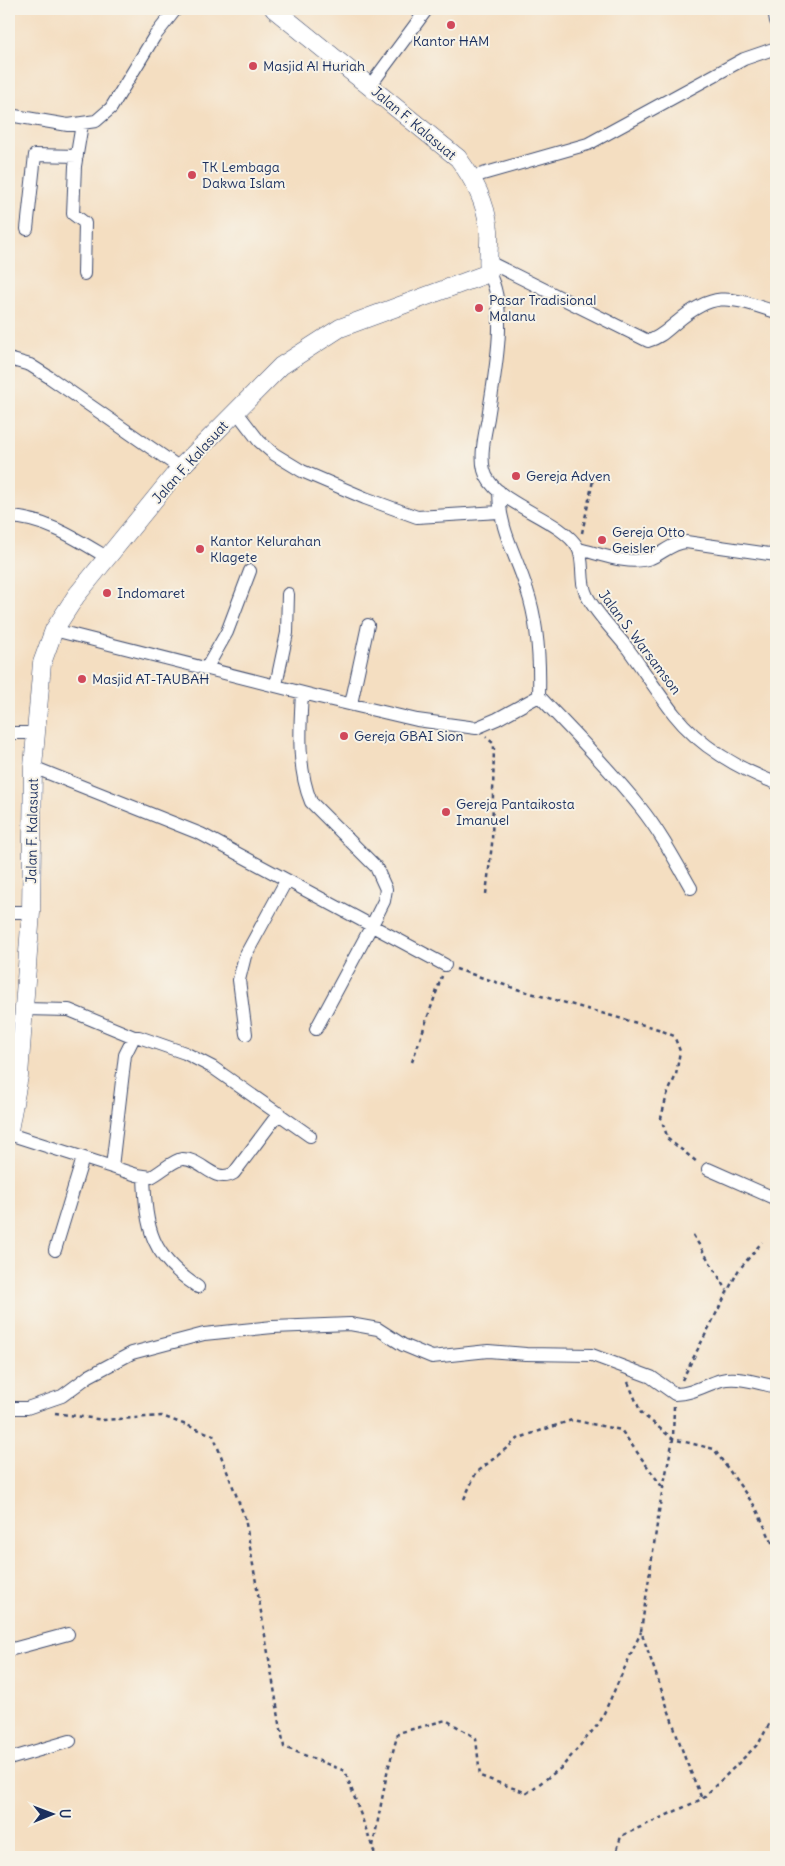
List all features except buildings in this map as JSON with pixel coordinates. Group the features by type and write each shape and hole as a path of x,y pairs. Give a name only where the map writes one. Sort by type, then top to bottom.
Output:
{"street":[{"path":"9,115 68,125 96,120 110,108 154,37 176,9"},
{"name":"Jalan F. Kalasuat","path":"9,1130 14,1075 24,1009 31,912 34,767 42,663 54,630 76,596 180,468 281,366 340,328 488,267 488,229 484,203 472,177 458,158 274,9"},
{"path":"370,86 427,9"},
{"path":"774,9 776,21"},
{"path":"472,177 588,144 744,59 776,48"},
{"path":"82,124 76,156 73,214 85,223 84,274"},
{"path":"27,229 35,155 76,156"},
{"path":"488,267 648,340 660,337 698,306 714,300 734,299 776,312"},
{"path":"488,267 496,286 499,308 498,340 484,443 483,469 488,481 499,491 567,535 579,549 618,559 640,560 651,558 673,545 686,542 776,555"},
{"path":"9,359 30,365 49,377 180,468"},
{"path":"236,411 258,441 274,454 302,471 366,498 417,517 499,512"},
{"path":"499,491 499,512 505,537 528,591 540,668 539,696 605,765 641,808 668,848 691,888"},
{"path":"9,517 23,518 62,531 108,558"},
{"name":"Jalan S. Warsamson","path":"579,549 586,595 675,716 724,756 756,775 776,783"},
{"path":"206,669 227,632 250,571"},
{"path":"276,685 285,652 289,613 288,594"},
{"path":"351,704 368,625"},
{"path":"54,630 302,693 418,720 476,728 539,696"},
{"path":"302,693 301,749 307,792 311,802 376,867 386,889 384,901 316,1029"},
{"path":"9,733 36,733"},
{"path":"34,767 201,834 445,966"},
{"path":"246,1034 239,980 245,956 286,881"},
{"path":"9,912 31,912"},
{"path":"24,1009 69,1010 134,1037 185,1053 212,1067 310,1136"},
{"path":"112,1166 125,1055 134,1037"},
{"path":"9,1134 144,1176 151,1177 181,1159 190,1160 220,1177 226,1178 234,1173 279,1113"},
{"path":"55,1250 83,1158"},
{"path":"708,1169 776,1199"},
{"path":"144,1176 145,1203 151,1232 159,1251 170,1267 198,1287"},
{"path":"9,1408 27,1408 62,1396 89,1376 132,1353 204,1334 272,1327 350,1324 378,1329 403,1345 432,1357 488,1351 526,1354 592,1355 651,1377 675,1394 691,1392 728,1379 776,1387"},
{"path":"9,1650 68,1634"},
{"path":"9,1759 70,1741"}],"path":[{"path":"579,549 595,470"},
{"path":"476,728 494,744 492,844 486,894"},
{"path":"412,1062 445,966 520,990 658,1029 674,1036 680,1051 676,1075 667,1094 660,1118 668,1139 683,1153 708,1169"},
{"path":"693,1234 727,1290"},
{"path":"372,1848 387,1773 398,1733 446,1720 476,1738 480,1776 527,1793 561,1768 600,1722 641,1631 663,1488 673,1439 675,1394 727,1290 738,1271 762,1242"},
{"path":"624,1374 641,1413 673,1439 714,1449 756,1508 776,1551"},
{"path":"27,1408 104,1420 162,1416 214,1435 245,1518 284,1747 345,1771 376,1857"},
{"path":"464,1499 476,1473 519,1438 572,1420 621,1430 663,1488"},
{"path":"641,1631 702,1799"},
{"path":"616,1857 621,1836 702,1799 759,1742 776,1711"}],"place":[{"name":"Kantor HAM","path":"451,25"},
{"name":"Masjid Al Huriah","path":"253,66"},
{"name":"TK Lembaga Dakwa Islam","path":"192,175"},
{"name":"Pasar Tradisional Malanu","path":"479,308"},
{"name":"Gereja Adven","path":"516,476"},
{"name":"Gereja Otto Geisler","path":"602,540"},
{"name":"Kantor Kelurahan Klagete","path":"200,549"},
{"name":"Indomaret","path":"107,593"},
{"name":"Masjid AT-TAUBAH","path":"82,679"},
{"name":"Gereja GBAI Sion","path":"344,736"},
{"name":"Gereja Pantaikosta Imanuel","path":"446,812"}]}
